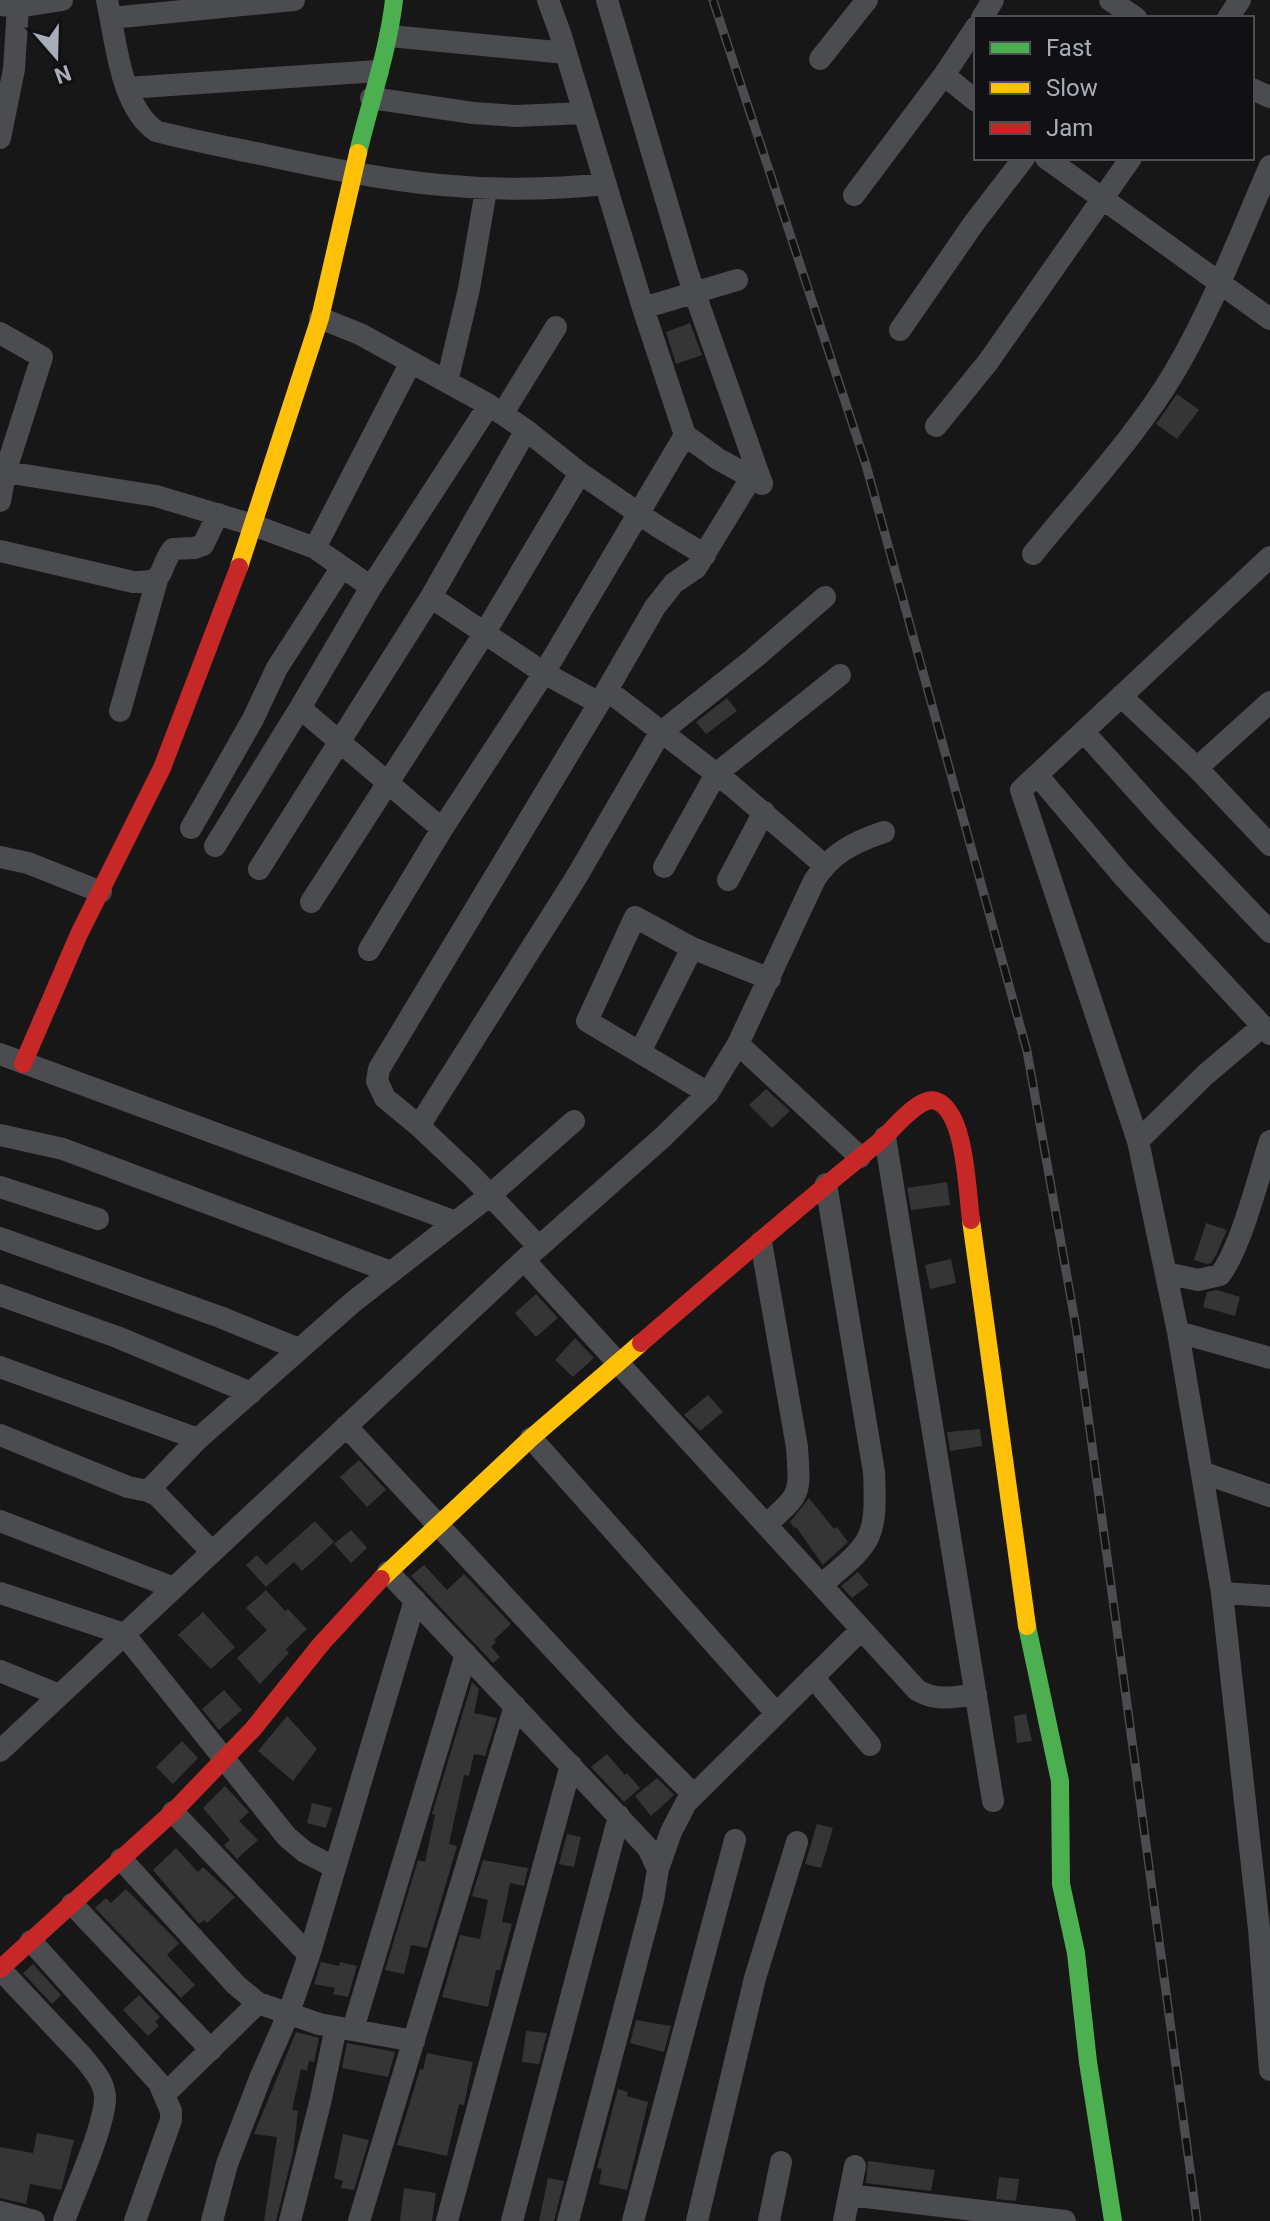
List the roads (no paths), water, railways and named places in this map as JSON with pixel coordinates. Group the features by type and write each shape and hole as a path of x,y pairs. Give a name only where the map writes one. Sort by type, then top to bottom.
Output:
{"street":[{"path":"0,138 14,69 9,6 62,0"},
{"path":"294,0 109,9 127,88 134,108 145,123 156,131 355,175 440,187 486,190 605,184"},
{"path":"23,1064 79,934 162,768 253,525 320,318 371,98 390,36 394,0"},
{"path":"548,0 685,435 718,459 762,484 694,293 607,0"},
{"path":"820,59 867,0"},
{"path":"854,195 974,30"},
{"path":"390,36 566,53"},
{"path":"127,88 378,71"},
{"path":"944,75 974,99"},
{"path":"371,98 473,113 516,116 584,113"},
{"path":"900,330 974,223 1022,160"},
{"path":"1049,160 1270,319"},
{"path":"936,426 988,362 1130,160"},
{"path":"1033,554 1152,407 1175,371 1220,283 1270,166"},
{"path":"447,382 466,303 486,190"},
{"path":"643,308 737,280"},
{"path":"320,318 360,334 496,409 580,473 705,555"},
{"path":"215,846 371,587 556,327"},
{"path":"0,333 42,357 2,472 0,501"},
{"path":"315,548 411,362"},
{"path":"259,869 431,597 526,430"},
{"path":"369,950 442,829 544,673 685,435"},
{"path":"2,472 121,489 188,504 315,548 371,587"},
{"path":"311,902 484,634 580,473"},
{"path":"751,478 696,568 664,592 379,1069 377,1081 385,1098 472,1176 619,1362 917,1690 929,1697 976,1694"},
{"path":"120,711 157,580 173,549 199,547 207,541 218,514"},
{"path":"0,551 133,582 157,580"},
{"path":"1270,557 1021,790 1138,1141 1178,1332 1222,1593 1265,1928 1270,2070"},
{"path":"191,828 253,719 277,668 342,567"},
{"path":"431,597 544,673 603,696 660,733 764,812 824,865"},
{"path":"419,1126 577,876 660,733 825,597"},
{"path":"664,867 716,774 840,675"},
{"path":"1121,696 1197,768 1270,845"},
{"path":"1197,768 1270,702"},
{"path":"300,708 442,829"},
{"path":"1084,732 1270,932"},
{"path":"1038,776 1122,875 1266,1030 1205,1075 1138,1141"},
{"path":"728,880 764,812"},
{"path":"0,1751 532,1253 708,1093 738,1044 824,865 844,849 884,832"},
{"path":"0,857 28,863 101,892"},
{"path":"708,1093 587,1021 635,917 692,948 770,979"},
{"path":"640,1052 692,948"},
{"path":"738,1044 860,1157"},
{"path":"0,1054 456,1222"},
{"path":"64,2221 98,2129 105,2099 102,2086 82,2056 0,1969 173,1812 253,1729 322,1643 388,1572 531,1438 826,1184 885,1137 920,1103 932,1100 939,1102 951,1114 959,1132 1022,1601 1060,1781 1061,1884 1076,1953 1088,2062 1113,2221"},
{"path":"148,1491 198,1439 299,1349 489,1196 574,1121"},
{"path":"0,1135 63,1149 391,1272"},
{"path":"885,1137 993,1801"},
{"path":"1166,1273 1198,1280 1220,1275 1248,1211 1270,1141"},
{"path":"821,1585 868,1541 874,1523 875,1504 874,1472 826,1184"},
{"path":"0,1187 98,1219"},
{"path":"0,1238 220,1317 299,1349"},
{"path":"761,1242 797,1447 799,1482 797,1495 767,1524"},
{"path":"0,1295 117,1337 251,1393"},
{"path":"1178,1332 1270,1358"},
{"path":"0,1367 198,1439"},
{"path":"346,1426 628,1729 694,1795"},
{"path":"0,1435 128,1487 148,1491 165,1501 212,1552"},
{"path":"531,1438 776,1713"},
{"path":"1204,1473 1270,1496"},
{"path":"0,1521 174,1588"},
{"path":"388,1572 619,1816 648,1848 658,1869"},
{"path":"0,1593 124,1634 287,1837 305,1852 334,1867"},
{"path":"1222,1593 1270,1596"},
{"path":"212,2221 227,2164 309,1955 415,1600"},
{"path":"568,2221 653,1900 658,1869 671,1832 686,1803 861,1630"},
{"path":"290,2221 317,2118 466,1654"},
{"path":"0,1671 59,1695"},
{"path":"813,1677 870,1745"},
{"path":"359,2221 515,1706"},
{"path":"447,2221 571,1765"},
{"path":"173,1812 309,1955"},
{"path":"512,2221 619,1816"},
{"path":"633,2221 735,1840"},
{"path":"697,2221 755,1978 797,1842"},
{"path":"121,1859 236,1985 258,2003 288,2015 414,2041"},
{"path":"72,1904 211,2050"},
{"path":"31,1941 149,2071 165,2094 171,2120 135,2221"},
{"path":"165,2094 258,2003"},
{"path":"769,2221 781,2162"},
{"path":"844,2221 855,2166"},
{"path":"849,2195 973,2216 1065,2221"},
{"path":"0,2212 34,2221"}],"railway":[{"path":"713,0 866,465 1027,1051 1076,1327 1197,2221"}]}
